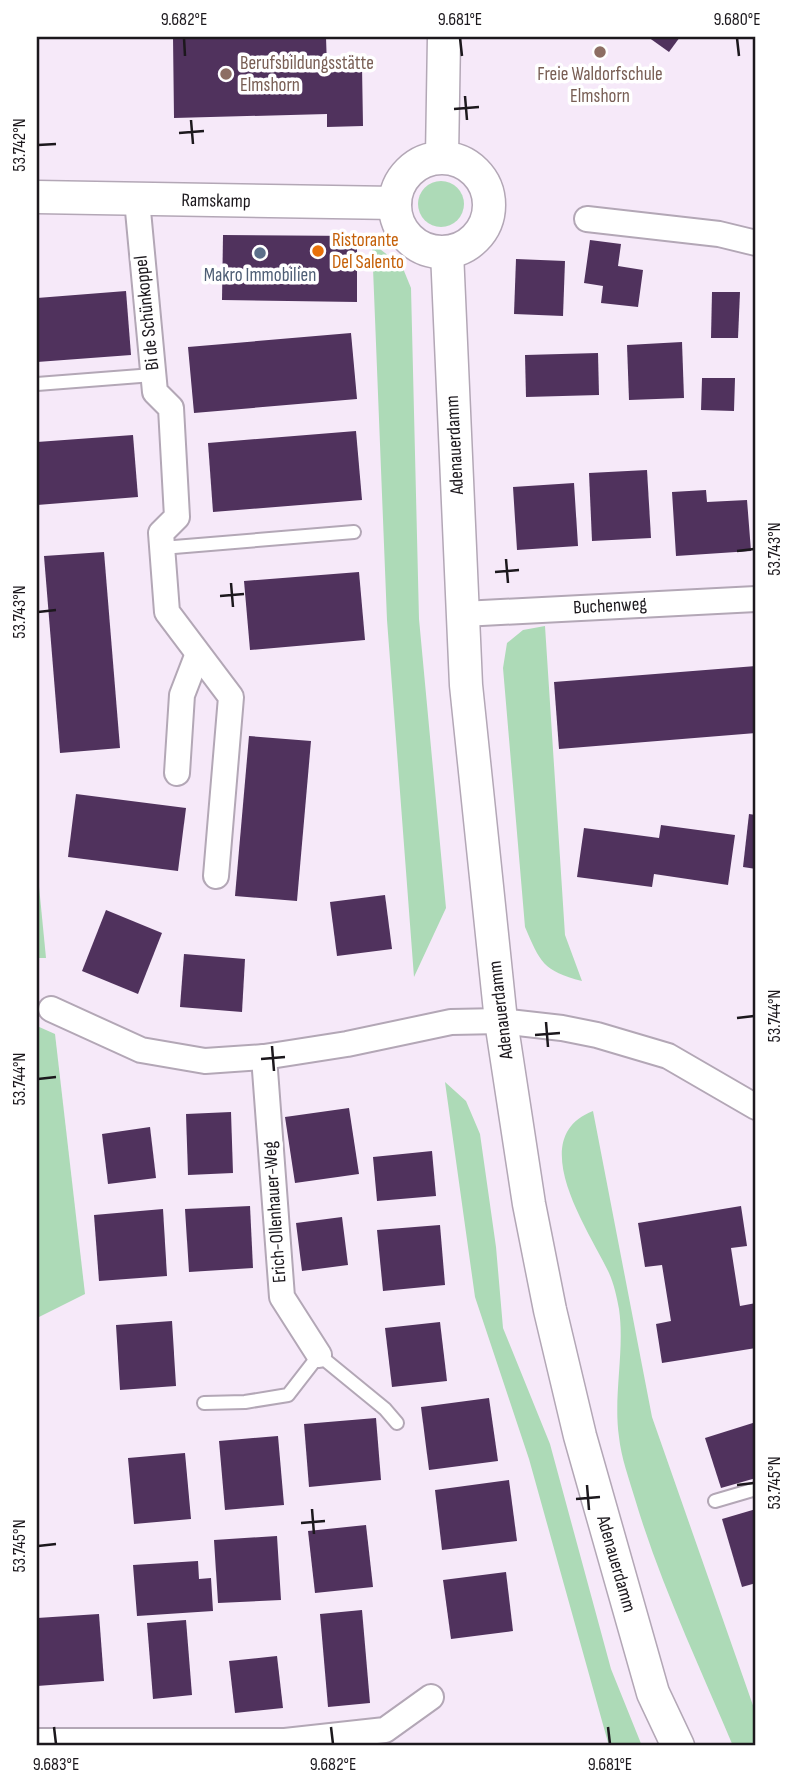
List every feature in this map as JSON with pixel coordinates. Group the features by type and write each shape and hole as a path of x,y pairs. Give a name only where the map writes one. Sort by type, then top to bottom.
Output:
{"street":[{"path":"442,157 444,37"},
{"path":"442,157 457,159 481,177 488,191 490,206 486,223 477,237 464,247 447,252 431,251 416,244 404,233 397,219 395,203 404,176 428,159 442,157"},
{"name":"Ramskamp","path":"37,197 395,203"},
{"name":"Bi de Schünkoppel","path":"137,200 155,392 171,408 177,517 161,533 167,612 197,656 231,697 216,876"},
{"path":"587,219 719,234 756,243"},
{"name":"Adenauerdamm","path":"447,252 466,685 501,1021 529,1204 550,1310 580,1436 653,1693 678,1746"},
{"name":"Buchenweg","path":"463,614 756,598"},
{"path":"177,773 182,695 197,656"},
{"path":"51,1009 141,1050 205,1060 264,1057 347,1044 450,1022 501,1021 597,1035 668,1056 756,1107"},
{"name":"Erich-Ollenhauer-Weg","path":"264,1057 282,1297 320,1355"},
{"path":"37,1741 285,1741 385,1730 431,1697"}],"lane":[{"path":"37,384 153,375"},
{"path":"162,548 354,532"},
{"path":"204,1403 245,1402 288,1395 320,1355 385,1409 397,1423"},
{"path":"715,1500 756,1489"}],"green space":[{"path":"441,181 457,188 464,204 457,220 441,227 425,220 418,204 425,188"},
{"path":"372,243 402,266 411,288 419,619 446,908 414,977 387,620"},
{"path":"545,626 565,935 582,981 559,973 544,963 525,927 503,668 507,643 523,630"},
{"path":"37,866 46,958 37,958"},
{"path":"37,1026 55,1034 85,1294 37,1318"},
{"path":"445,1082 466,1101 480,1134 496,1247 503,1328 550,1444 611,1669 642,1746 609,1746 529,1459 475,1297"},
{"path":"593,1111 652,1417 756,1714 756,1746 733,1746 656,1562 623,1460 618,1421 621,1341 619,1309 609,1273 577,1211 562,1163 563,1142 573,1124"}],"building":[{"path":"173,37 326,37 327,67 362,66 363,126 327,127 327,114 174,118"},
{"path":"648,37 680,37 669,52"},
{"path":"223,235 357,236 357,302 222,300"},
{"path":"590,240 621,244 618,266 643,270 638,307 601,303 603,286 584,283"},
{"path":"516,259 565,261 563,316 514,314"},
{"path":"126,291 131,355 37,362 37,298"},
{"path":"712,292 740,292 738,338 711,338"},
{"path":"351,333 357,399 194,413 188,347"},
{"path":"682,342 684,398 629,400 627,345"},
{"path":"598,353 599,395 526,397 525,355"},
{"path":"702,378 735,378 734,411 701,410"},
{"path":"356,431 362,500 213,512 208,443"},
{"path":"133,435 138,497 37,505 37,442"},
{"path":"647,470 651,538 592,541 589,473"},
{"path":"574,483 578,546 517,550 513,487"},
{"path":"706,490 707,502 747,500 751,551 676,556 672,492"},
{"path":"104,552 120,748 60,753 44,556"},
{"path":"359,572 365,640 250,650 244,581"},
{"path":"756,666 756,733 559,749 554,682"},
{"path":"249,736 311,741 297,901 235,896"},
{"path":"76,794 186,808 178,871 68,857"},
{"path":"749,814 756,815 756,869 743,867"},
{"path":"661,825 735,835 728,885 654,874 652,887 577,877 584,828 659,838"},
{"path":"385,895 392,949 337,956 330,902"},
{"path":"106,910 162,933 138,994 82,971"},
{"path":"184,954 245,959 242,1012 180,1007"},
{"path":"349,1108 359,1174 295,1183 285,1117"},
{"path":"231,1112 233,1173 188,1175 186,1114"},
{"path":"150,1127 156,1178 108,1184 102,1134"},
{"path":"432,1151 436,1196 377,1201 373,1157"},
{"path":"250,1206 253,1268 189,1272 185,1209"},
{"path":"741,1206 747,1246 731,1248 740,1306 756,1303 756,1348 662,1363 656,1324 671,1321 662,1265 645,1267 638,1223"},
{"path":"163,1209 167,1276 99,1281 94,1215"},
{"path":"342,1217 348,1265 302,1271 296,1223"},
{"path":"440,1225 445,1285 383,1291 377,1230"},
{"path":"172,1321 176,1386 120,1390 116,1325"},
{"path":"440,1322 447,1381 392,1387 385,1328"},
{"path":"489,1398 498,1461 429,1470 421,1407"},
{"path":"376,1418 381,1480 309,1487 304,1424"},
{"path":"756,1422 756,1478 721,1488 705,1438"},
{"path":"278,1436 284,1505 225,1510 219,1441"},
{"path":"185,1453 191,1519 134,1524 128,1458"},
{"path":"509,1480 517,1541 442,1550 435,1490"},
{"path":"756,1509 756,1583 742,1587 722,1519"},
{"path":"366,1525 373,1587 315,1593 308,1531"},
{"path":"277,1536 281,1600 218,1603 214,1540"},
{"path":"198,1561 199,1579 211,1578 213,1611 137,1616 133,1565"},
{"path":"506,1572 513,1631 451,1639 443,1580"},
{"path":"362,1610 370,1703 328,1707 320,1614"},
{"path":"99,1614 104,1681 37,1686 37,1618"},
{"path":"186,1620 192,1695 153,1699 147,1623"},
{"path":"277,1656 283,1708 235,1713 229,1661"}],"place":[{"name":"Freie Waldorfschule Elmshorn","path":"600,52"},
{"name":"Berufsbildungsstätte Elmshorn","path":"226,74"},
{"name":"Ristorante Del Salento","path":"318,251"},
{"name":"Makro Immobilien","path":"260,253"}]}
